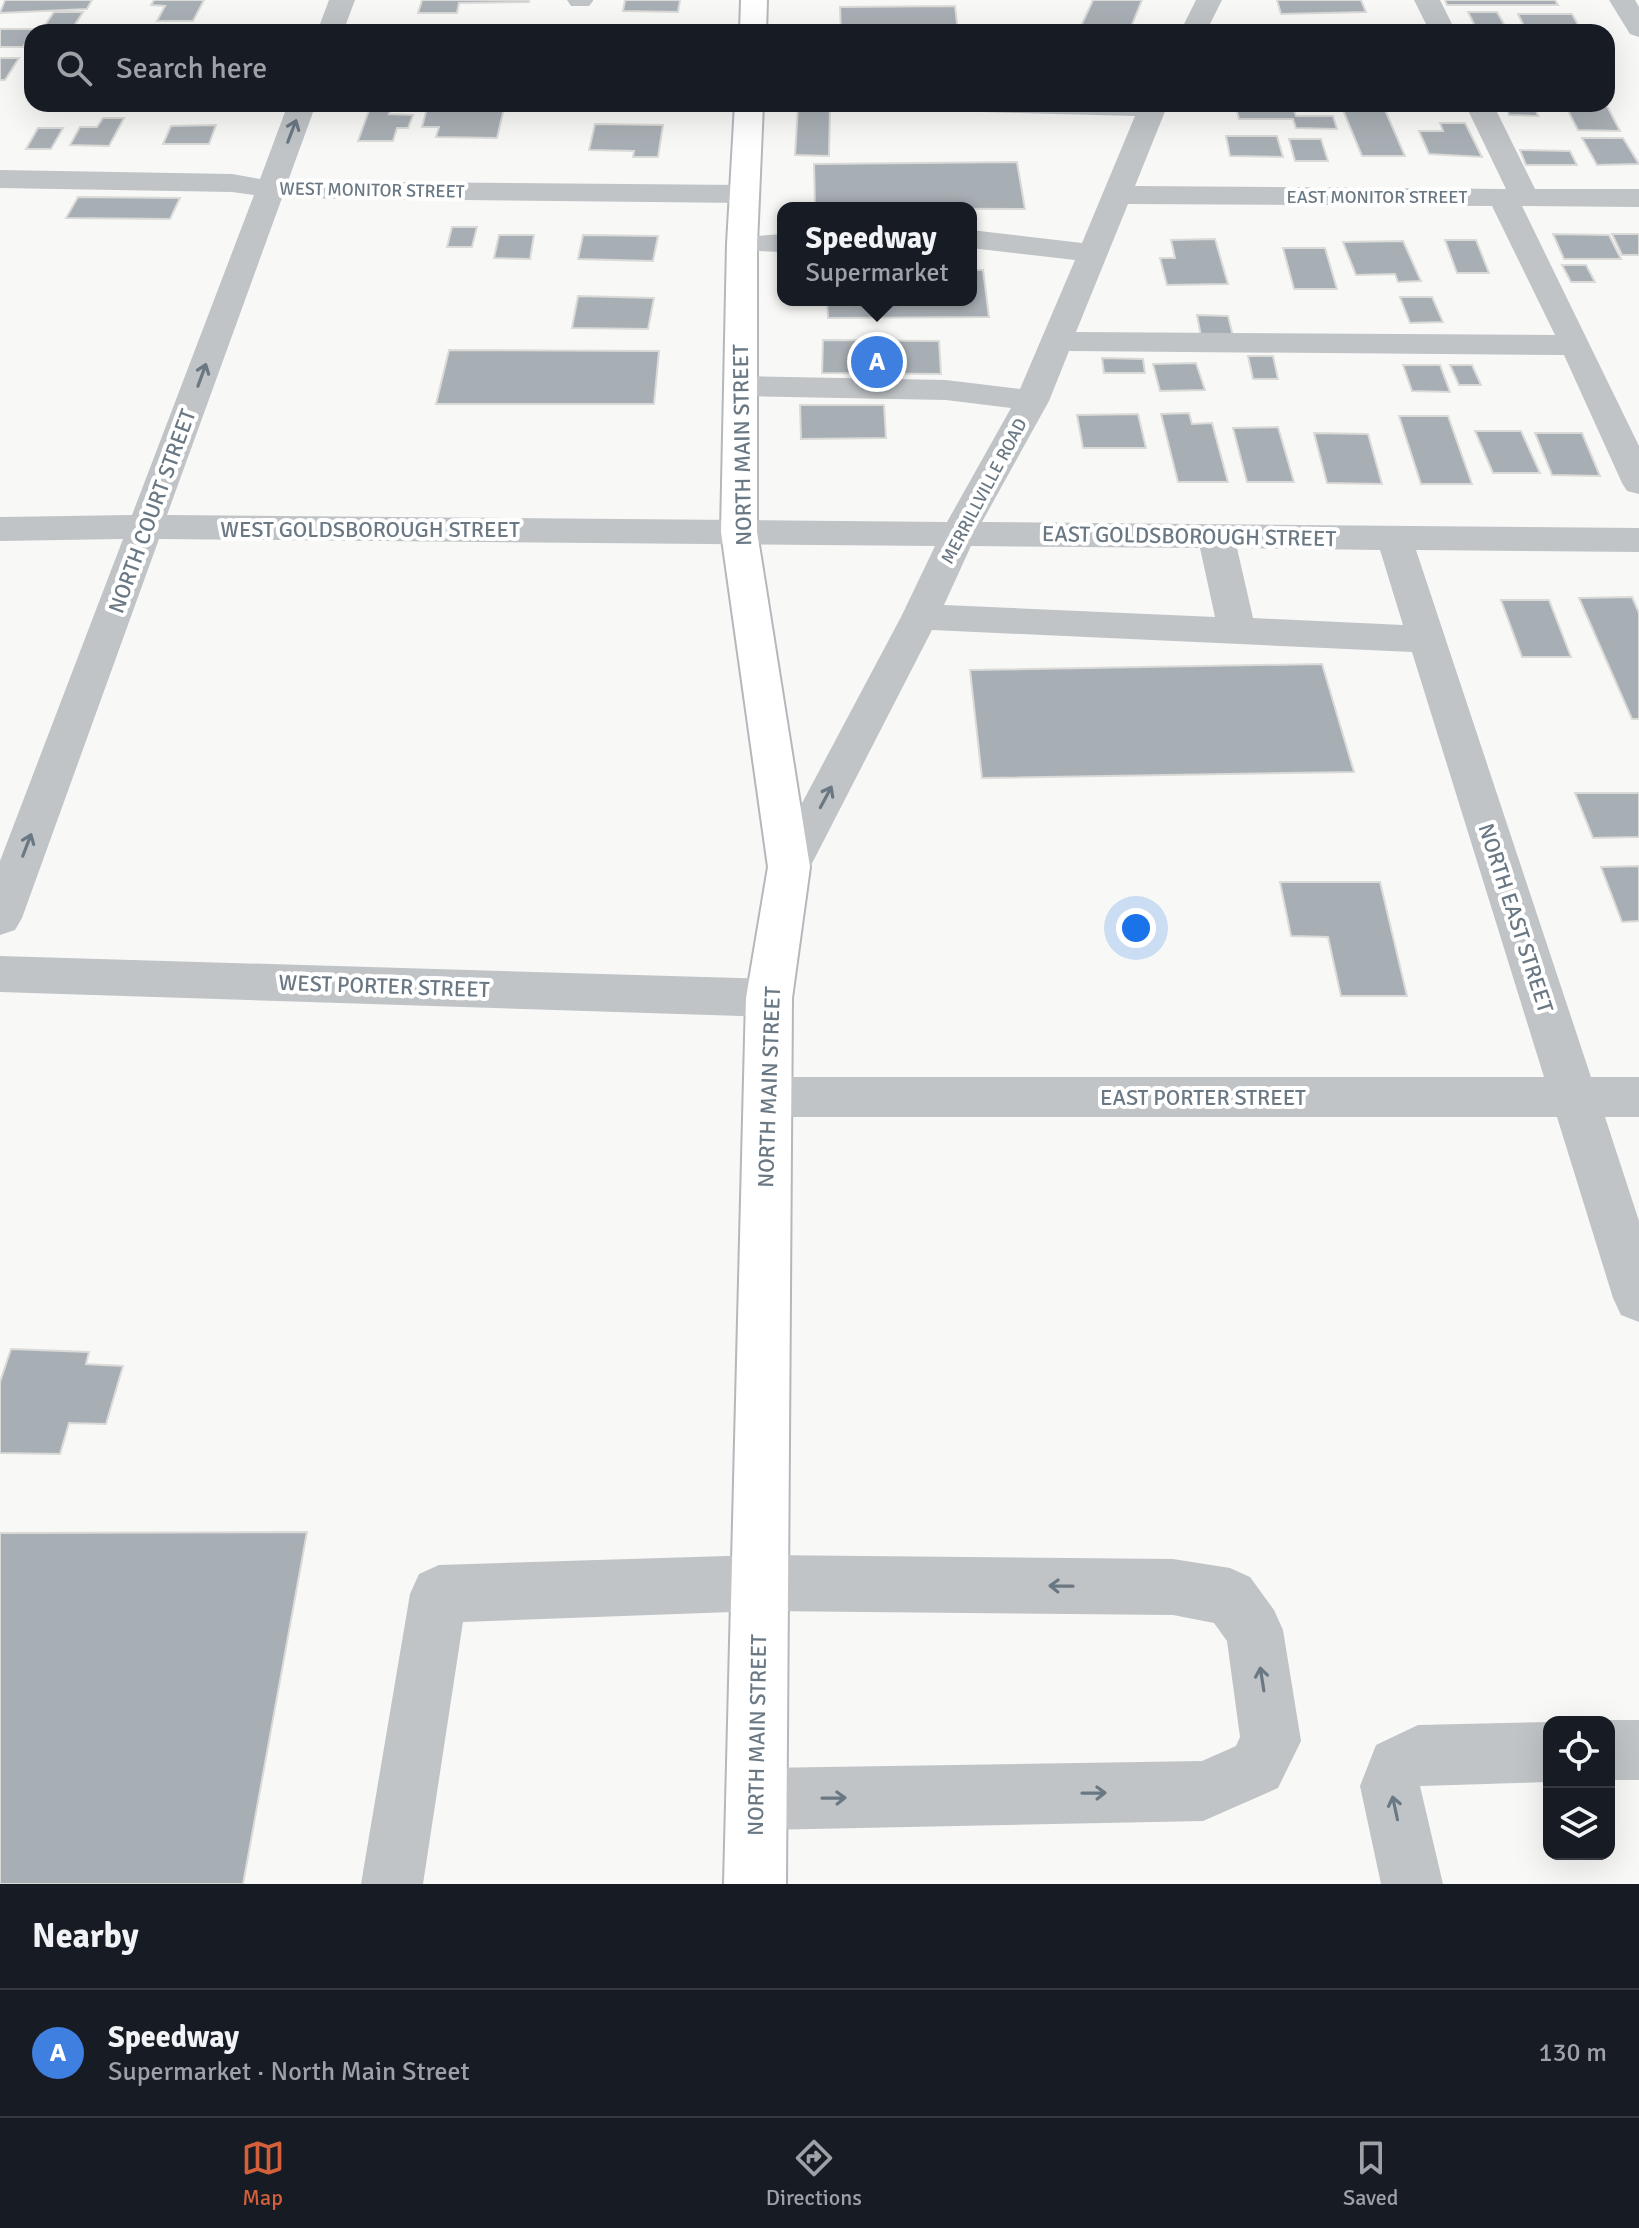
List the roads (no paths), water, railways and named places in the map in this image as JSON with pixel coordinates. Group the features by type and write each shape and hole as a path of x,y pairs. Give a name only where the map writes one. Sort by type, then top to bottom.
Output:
{"main road":[{"path":"753,24 754,0"},
{"name":"NORTH MAIN STREET","path":"749,112 742,244 739,532 789,867 769,998 755,1884"}],"street":[{"path":"333,24 342,0"},
{"path":"1197,24 1209,0"},
{"path":"1427,0 1439,24"},
{"path":"1622,0 1639,29"},
{"name":"NORTH COURT STREET","path":"0,918 299,112"},
{"name":"MERRILLVILLE ROAD","path":"789,867 920,617 958,534 1032,401 1150,112"},
{"path":"1482,112 1514,198 1576,345 1639,483"},
{"name":"WEST MONITOR STREET","path":"0,179 232,183 269,189 744,194"},
{"name":"EAST MONITOR STREET","path":"1115,195 1639,198"},
{"path":"977,239 1092,253"},
{"path":"742,244 777,243"},
{"path":"1056,341 1576,345"},
{"path":"740,386 946,390 1032,401"},
{"name":"WEST GOLDSBOROUGH STREET","path":"0,529 146,527 739,532"},
{"name":"EAST GOLDSBOROUGH STREET","path":"739,532 1639,540"},
{"path":"1216,537 1237,631"},
{"name":"NORTH EAST STREET","path":"1394,538 1639,1298"},
{"path":"920,617 1427,639"},
{"name":"WEST PORTER STREET","path":"0,974 769,998"},
{"name":"EAST PORTER STREET","path":"767,1097 1639,1097"},
{"path":"392,1884 439,1594 759,1583 1173,1587 1230,1597 1254,1630 1271,1741 1257,1767 1203,1791 756,1799"},
{"path":"1615,1750 1639,1750"},
{"path":"1412,1884 1390,1786 1397,1766 1418,1755 1543,1752"}],"place":[{"name":"Speedway","path":"877,362"}]}
